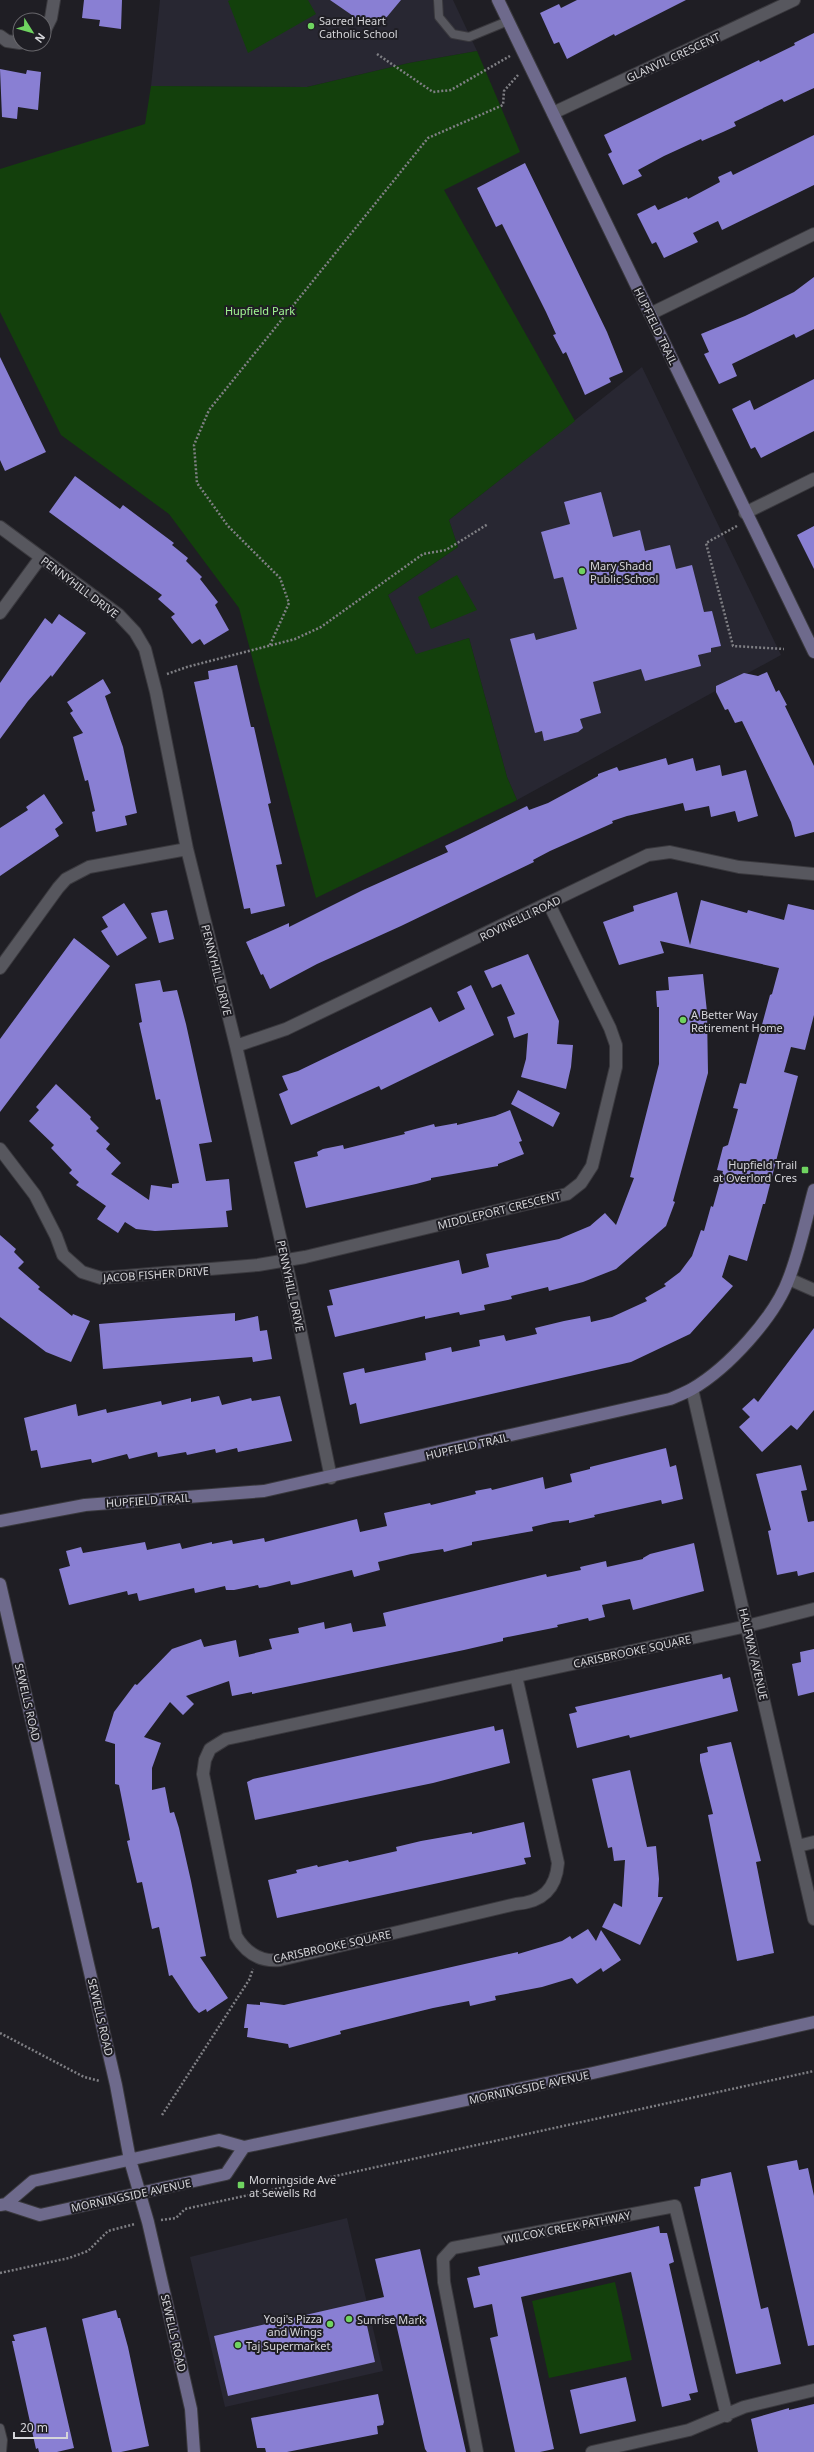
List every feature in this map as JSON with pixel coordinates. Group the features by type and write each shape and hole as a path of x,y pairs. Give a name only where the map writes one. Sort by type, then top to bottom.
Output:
{"street":[{"path":"52,18 54,0"},
{"name":"HUPFIELD TRAIL","path":"498,0 814,652"},
{"name":"GLANVIL CRESCENT","path":"553,114 794,0"},
{"path":"0,36 7,41 12,42"},
{"path":"650,314 814,234"},
{"path":"747,516 814,478"},
{"name":"PENNYHILL DRIVE","path":"0,527 119,615 135,632 145,649 187,849 236,1046 285,1260 331,1478"},
{"path":"0,613 41,557"},
{"path":"0,968 58,888 77,872 89,867 187,849"},
{"name":"ROVINELLI ROAD","path":"236,1046 286,1029 549,904 648,855 670,852 739,867 814,874"},
{"name":"MIDDLEPORT CRESCENT","path":"285,1260 555,1198 577,1188 588,1174 592,1166 616,1067 616,1045 610,1028 549,904"},
{"name":"JACOB FISHER DRIVE","path":"0,1149 35,1195 56,1236 63,1255 72,1266 92,1277 139,1277 258,1265 285,1260"},
{"name":"HUPFIELD TRAIL","path":"0,1522 85,1505 264,1491 331,1478 670,1399 692,1389 732,1358 754,1334 776,1303 789,1278 814,1190"},
{"path":"789,1278 814,1290"},
{"name":"HALFWAY AVENUE","path":"692,1389 814,1920"},
{"name":"SEWELLS ROAD","path":"0,1584 116,2085 130,2160 140,2193 191,2409 194,2452"},
{"name":"CARISBROOKE SQUARE","path":"516,1676 558,1862 557,1875 547,1893 529,1903 516,1904 280,1960 257,1958 245,1948 236,1936 204,1785 203,1767 210,1749 226,1739 516,1676 747,1626 814,1609"},
{"path":"798,1846 814,1842"},
{"name":"MORNINGSIDE AVENUE","path":"3,2204 33,2181 219,2140 244,2147 593,2073 814,2022"},
{"name":"MORNINGSIDE AVENUE","path":"3,2204 40,2215 226,2174 244,2147"},
{"name":"WILCOX CREEK PATHWAY","path":"477,2452 444,2282 444,2259 453,2248 675,2206 727,2416"},
{"path":"592,2452 689,2430 727,2416 744,2407 814,2390"}],"lane":[{"path":"438,0 439,17 453,34 469,37 508,21"},
{"path":"0,2428 3,2440 2,2452"}],"path":[{"path":"377,54 432,92 451,90 522,50"},
{"path":"270,645 289,603 280,578 228,526 197,483 194,445 209,410 428,138 503,105 504,91 510,82 530,66"},
{"path":"747,516 706,543 733,646 784,649"},
{"path":"152,679 187,666 295,639 321,627 423,554 446,550 488,524"},
{"path":"162,2115 249,1980 257,1958"},
{"path":"0,2033 84,2077 116,2085"},
{"path":"171,2219 176,2218 185,2209 814,2071"},
{"path":"0,2273 69,2258 88,2251 108,2231 120,2226"}],"shaded area":[{"name":"Sacred Heart Catholic School","path":"160,0 453,0 477,51 409,63 307,87 151,86"},
{"name":"Mary Shadd Public School","path":"642,367 781,655 517,800 507,777 469,638 416,655 388,595 458,547 449,520"},
{"path":"347,2218 383,2371 225,2407 190,2257"}],"green space":[{"path":"308,0 316,14 248,53 228,1"},
{"name":"Hupfield Park","path":"477,51 520,152 444,190 575,421 449,520 458,547 388,595 416,654 469,638 507,777 517,800 316,898 239,608 169,514 61,435 0,312 0,169 145,124 151,86 307,87 409,63"},
{"path":"457,575 477,610 431,629 418,597"},
{"path":"615,2282 632,2360 549,2378 532,2301"}],"building":[{"path":"84,0 122,0 121,29 99,26 100,20 82,18"},
{"path":"330,0 401,0 386,18 368,22 359,20"},
{"path":"577,0 686,0 615,36 614,34 567,59 559,42 554,44 540,13 559,4 561,8"},
{"path":"814,33 814,88 784,102 782,99 734,122 736,126 702,141 701,139 664,156 638,170 642,176 623,185 608,154 612,152 604,135 759,60 760,62 795,45 794,43"},
{"path":"0,69 26,74 27,70 41,72 38,110 18,107 17,119 2,117"},
{"path":"814,135 814,185 722,230 718,221 693,233 698,242 664,258 656,242 652,244 637,214 655,205 658,210 687,197 688,199 720,182 718,177 731,171 733,175"},
{"path":"525,163 607,332 623,372 609,378 611,382 585,395 566,352 563,354 553,335 556,334 546,312 502,224 496,227 477,188"},
{"path":"814,277 814,329 796,338 794,334 732,364 737,376 719,384 704,354 709,352 701,334 745,316 794,292"},
{"path":"0,357 46,452 5,471 0,460"},
{"path":"814,379 814,431 761,458 755,447 751,449 732,409 750,400 754,410"},
{"path":"75,476 120,509 123,505 174,543 172,545 188,558 186,561 202,577 200,579 218,602 215,605 229,630 204,645 200,639 192,644 171,617 175,614 158,599 162,595 49,512"},
{"path":"601,492 613,537 640,530 645,551 670,545 676,569 692,565 704,612 712,611 721,646 711,648 711,652 698,655 701,666 645,681 641,669 593,682 601,713 580,719 583,728 578,732 544,741 542,731 535,733 510,639 534,633 536,640 577,629 563,577 554,579 541,532 570,524 564,502"},
{"path":"814,526 814,569 797,535"},
{"path":"59,614 86,633 52,677 51,675 28,701 0,739 0,683 45,618 52,624"},
{"path":"237,665 251,727 254,727 271,803 268,804 282,864 276,865 285,906 251,914 250,908 244,909 194,682 209,679 208,671"},
{"path":"767,672 776,692 779,690 787,705 785,706 814,766 814,832 795,837 791,822 742,721 735,723 728,709 725,710 716,692 716,686 744,673 758,676"},
{"path":"103,679 111,693 105,696 123,747 137,813 125,816 127,825 96,832 92,812 95,811 88,780 85,781 73,737 83,733 70,713 73,711 67,702"},
{"path":"666,758 668,765 693,758 696,771 720,765 722,776 746,770 758,816 738,822 735,811 711,817 709,806 685,811 683,803 627,816 612,821 613,823 550,851 533,860 534,862 401,926 317,964 270,989 263,974 261,975 246,942 289,923 289,927 363,890 448,852 445,846 527,806 529,810 548,803 598,776 598,774 617,767 619,771"},
{"path":"44,794 63,823 55,829 59,836 0,876 0,828 28,810 26,807"},
{"path":"677,892 690,945 701,900 747,913 748,910 784,920 788,904 814,910 814,1015 805,1050 791,1047 784,1072 798,1076 765,1204 763,1204 747,1261 729,1255 722,1277 733,1286 690,1334 631,1362 360,1424 356,1403 350,1405 343,1373 364,1368 365,1373 426,1360 425,1353 451,1347 452,1352 480,1346 479,1340 504,1335 506,1341 537,1334 535,1328 564,1321 590,1316 591,1322 612,1317 647,1301 645,1298 666,1286 664,1284 680,1272 692,1256 701,1230 704,1231 711,1206 713,1207 723,1171 717,1170 723,1147 728,1145 738,1109 733,1108 740,1083 746,1084 770,995 772,994 779,968 660,941 664,953 619,965 603,922 634,911 633,906"},
{"path":"124,903 147,938 117,956 101,931 108,927 102,917"},
{"path":"167,910 174,939 159,943 151,913"},
{"path":"74,938 110,966 0,1112 0,1039"},
{"path":"528,954 559,1021 557,1044 573,1045 571,1067 566,1089 521,1077 526,1059 528,1033 514,1038 507,1017 515,1014 501,984 492,988 484,971"},
{"path":"703,974 707,1012 708,1073 673,1201 675,1202 666,1226 616,1269 583,1282 549,1291 548,1287 511,1296 512,1299 484,1305 485,1310 460,1315 459,1312 425,1319 425,1316 335,1337 327,1306 333,1305 329,1290 459,1260 462,1274 489,1267 486,1254 559,1239 590,1226 605,1213 616,1225 634,1178 630,1177 659,1064 659,1007 657,1007 656,991 669,990 668,977"},
{"path":"160,980 163,992 177,990 186,1024 212,1142 199,1144 206,1181 229,1179 232,1210 226,1211 228,1227 155,1231 136,1229 125,1222 118,1233 97,1219 106,1206 76,1185 79,1182 69,1173 72,1170 51,1148 54,1145 29,1121 39,1110 36,1107 56,1084 91,1117 90,1119 99,1128 96,1131 110,1144 106,1149 121,1163 111,1174 149,1200 151,1185 172,1188 172,1184 179,1183 160,1099 156,1100 139,1023 142,1022 135,984"},
{"path":"471,985 494,1035 381,1090 379,1086 291,1125 279,1094 288,1090 282,1076 298,1071 431,1007 439,1022 465,1009 457,992"},
{"path":"518,1090 560,1113 553,1127 511,1104"},
{"path":"510,1110 522,1141 519,1142 524,1154 498,1164 498,1166 431,1178 431,1180 416,1184 306,1208 294,1162 318,1156 317,1152 323,1149 343,1145 344,1149 405,1134 404,1132 434,1124 435,1127 457,1123 457,1125 495,1116"},
{"path":"0,1235 16,1249 14,1252 24,1262 18,1268 40,1287 38,1289 72,1316 73,1314 90,1321 71,1362 46,1352 0,1317"},
{"path":"235,1313 235,1321 258,1316 260,1331 267,1330 272,1359 253,1362 252,1357 103,1369 99,1324"},
{"path":"814,1328 814,1410 797,1430 791,1425 762,1452 739,1427 750,1417 742,1409 754,1398 758,1402"},
{"path":"219,1396 222,1405 251,1398 252,1401 280,1396 292,1441 238,1452 237,1448 216,1453 215,1449 187,1455 186,1452 158,1457 157,1452 129,1459 127,1454 92,1463 91,1459 41,1468 37,1450 31,1451 24,1418 76,1404 78,1416 106,1409 107,1413 161,1401 162,1405 191,1398 191,1402"},
{"path":"666,1448 670,1467 676,1465 683,1499 662,1504 661,1500 594,1515 595,1517 569,1523 569,1520 553,1522 532,1527 533,1531 472,1542 472,1545 444,1552 443,1549 411,1554 378,1562 380,1570 354,1577 352,1570 291,1585 290,1581 266,1587 259,1588 258,1585 234,1590 226,1590 225,1586 195,1593 194,1588 139,1601 137,1593 128,1595 127,1591 69,1605 59,1569 70,1566 66,1551 81,1547 83,1553 145,1542 147,1550 180,1543 182,1549 212,1542 212,1544 232,1540 233,1544 264,1538 265,1542 357,1519 360,1532 387,1526 384,1513 430,1503 431,1505 476,1494 475,1491 491,1488 492,1490 543,1477 545,1489 572,1482 570,1474 590,1469 590,1467"},
{"path":"801,1465 807,1490 801,1491 808,1522 814,1521 814,1572 798,1576 797,1571 777,1575 768,1531 771,1530 756,1474"},
{"path":"694,1543 704,1591 633,1610 630,1599 602,1605 605,1617 589,1621 588,1618 557,1625 558,1627 503,1638 503,1641 464,1650 252,1694 252,1692 232,1696 229,1681 186,1696 194,1704 183,1715 170,1702 144,1737 161,1743 152,1768 152,1790 165,1787 170,1813 174,1812 179,1828 191,1881 206,1956 200,1957 228,1998 207,2012 206,2009 199,2013 194,2008 172,1975 169,1976 159,1927 152,1929 142,1882 137,1883 127,1841 130,1840 119,1785 115,1784 115,1744 105,1741 114,1712 135,1684 137,1685 172,1649 201,1639 204,1647 236,1640 239,1657 272,1649 269,1639 299,1633 298,1628 324,1622 325,1629 351,1623 353,1632 386,1626 383,1613 546,1574 547,1577 581,1570 580,1567 606,1561 607,1567 643,1559 650,1554"},
{"path":"814,1649 814,1692 798,1696 792,1664 801,1662 800,1652"},
{"path":"722,1674 723,1679 730,1677 738,1711 630,1738 629,1735 577,1748 569,1714 577,1712 575,1707"},
{"path":"494,1726 495,1731 503,1729 510,1763 433,1783 255,1820 247,1782 253,1779"},
{"path":"731,1742 761,1861 756,1862 774,1953 737,1961 708,1815 713,1814 700,1761 700,1754 708,1752 707,1747"},
{"path":"630,1770 647,1847 656,1846 659,1879 658,1897 663,1897 640,1945 602,1927 614,1903 622,1907 625,1860 614,1861 612,1847 608,1848 592,1779"},
{"path":"524,1822 531,1857 524,1858 526,1864 277,1918 268,1880 297,1873 296,1870 317,1865 318,1867 348,1860 349,1862 397,1851 396,1847 421,1841 472,1832 472,1834"},
{"path":"588,1929 596,1941 601,1930 621,1960 603,1972 601,1968 577,1984 572,1978 542,1987 495,1996 496,2000 470,2006 469,2001 433,2008 340,2031 341,2034 289,2048 288,2044 247,2037 248,2028 244,2028 247,2004 260,2005 260,2002 284,2005 518,1952 518,1954 562,1941 570,1936 572,1939"},
{"path":"797,2160 799,2170 808,2168 814,2196 814,2345 808,2346 767,2166"},
{"path":"731,2172 761,2309 768,2307 781,2364 736,2374 694,2187 700,2186 701,2179"},
{"path":"659,2226 660,2233 667,2233 674,2262 669,2264 698,2392 689,2394 691,2400 662,2407 631,2272 521,2297 554,2449 540,2452 515,2452 490,2338 498,2336 492,2304 474,2308 467,2278 480,2275 478,2267"},
{"path":"420,2249 466,2452 427,2452 425,2449 394,2315 366,2321 375,2362 228,2396 214,2336 384,2297 375,2259"},
{"path":"116,2310 118,2318 120,2318 128,2347 149,2446 121,2452 112,2452 82,2319"},
{"path":"46,2327 74,2448 57,2452 39,2452 38,2448 36,2449 12,2341 15,2341 13,2335"},
{"path":"626,2377 636,2421 580,2434 570,2390"},
{"path":"378,2394 384,2422 383,2425 377,2426 378,2434 287,2452 266,2452 265,2448 257,2448 251,2418"},
{"path":"814,2404 814,2452 758,2452 751,2419 789,2408 789,2410"}],"place":[{"name":"Sacred Heart Catholic School","path":"311,26"},
{"name":"Mary Shadd Public School","path":"582,571"},
{"name":"A Better Way Retirement Home","path":"683,1020"},
{"name":"Hupfield Trail at Overlord Cres","path":"805,1170"},
{"name":"Morningside Ave at Sewells Rd","path":"241,2185"},
{"name":"Sunrise Mark","path":"349,2319"},
{"name":"Yogi's Pizza and Wings","path":"330,2324"},
{"name":"Taj Supermarket","path":"238,2345"}]}
